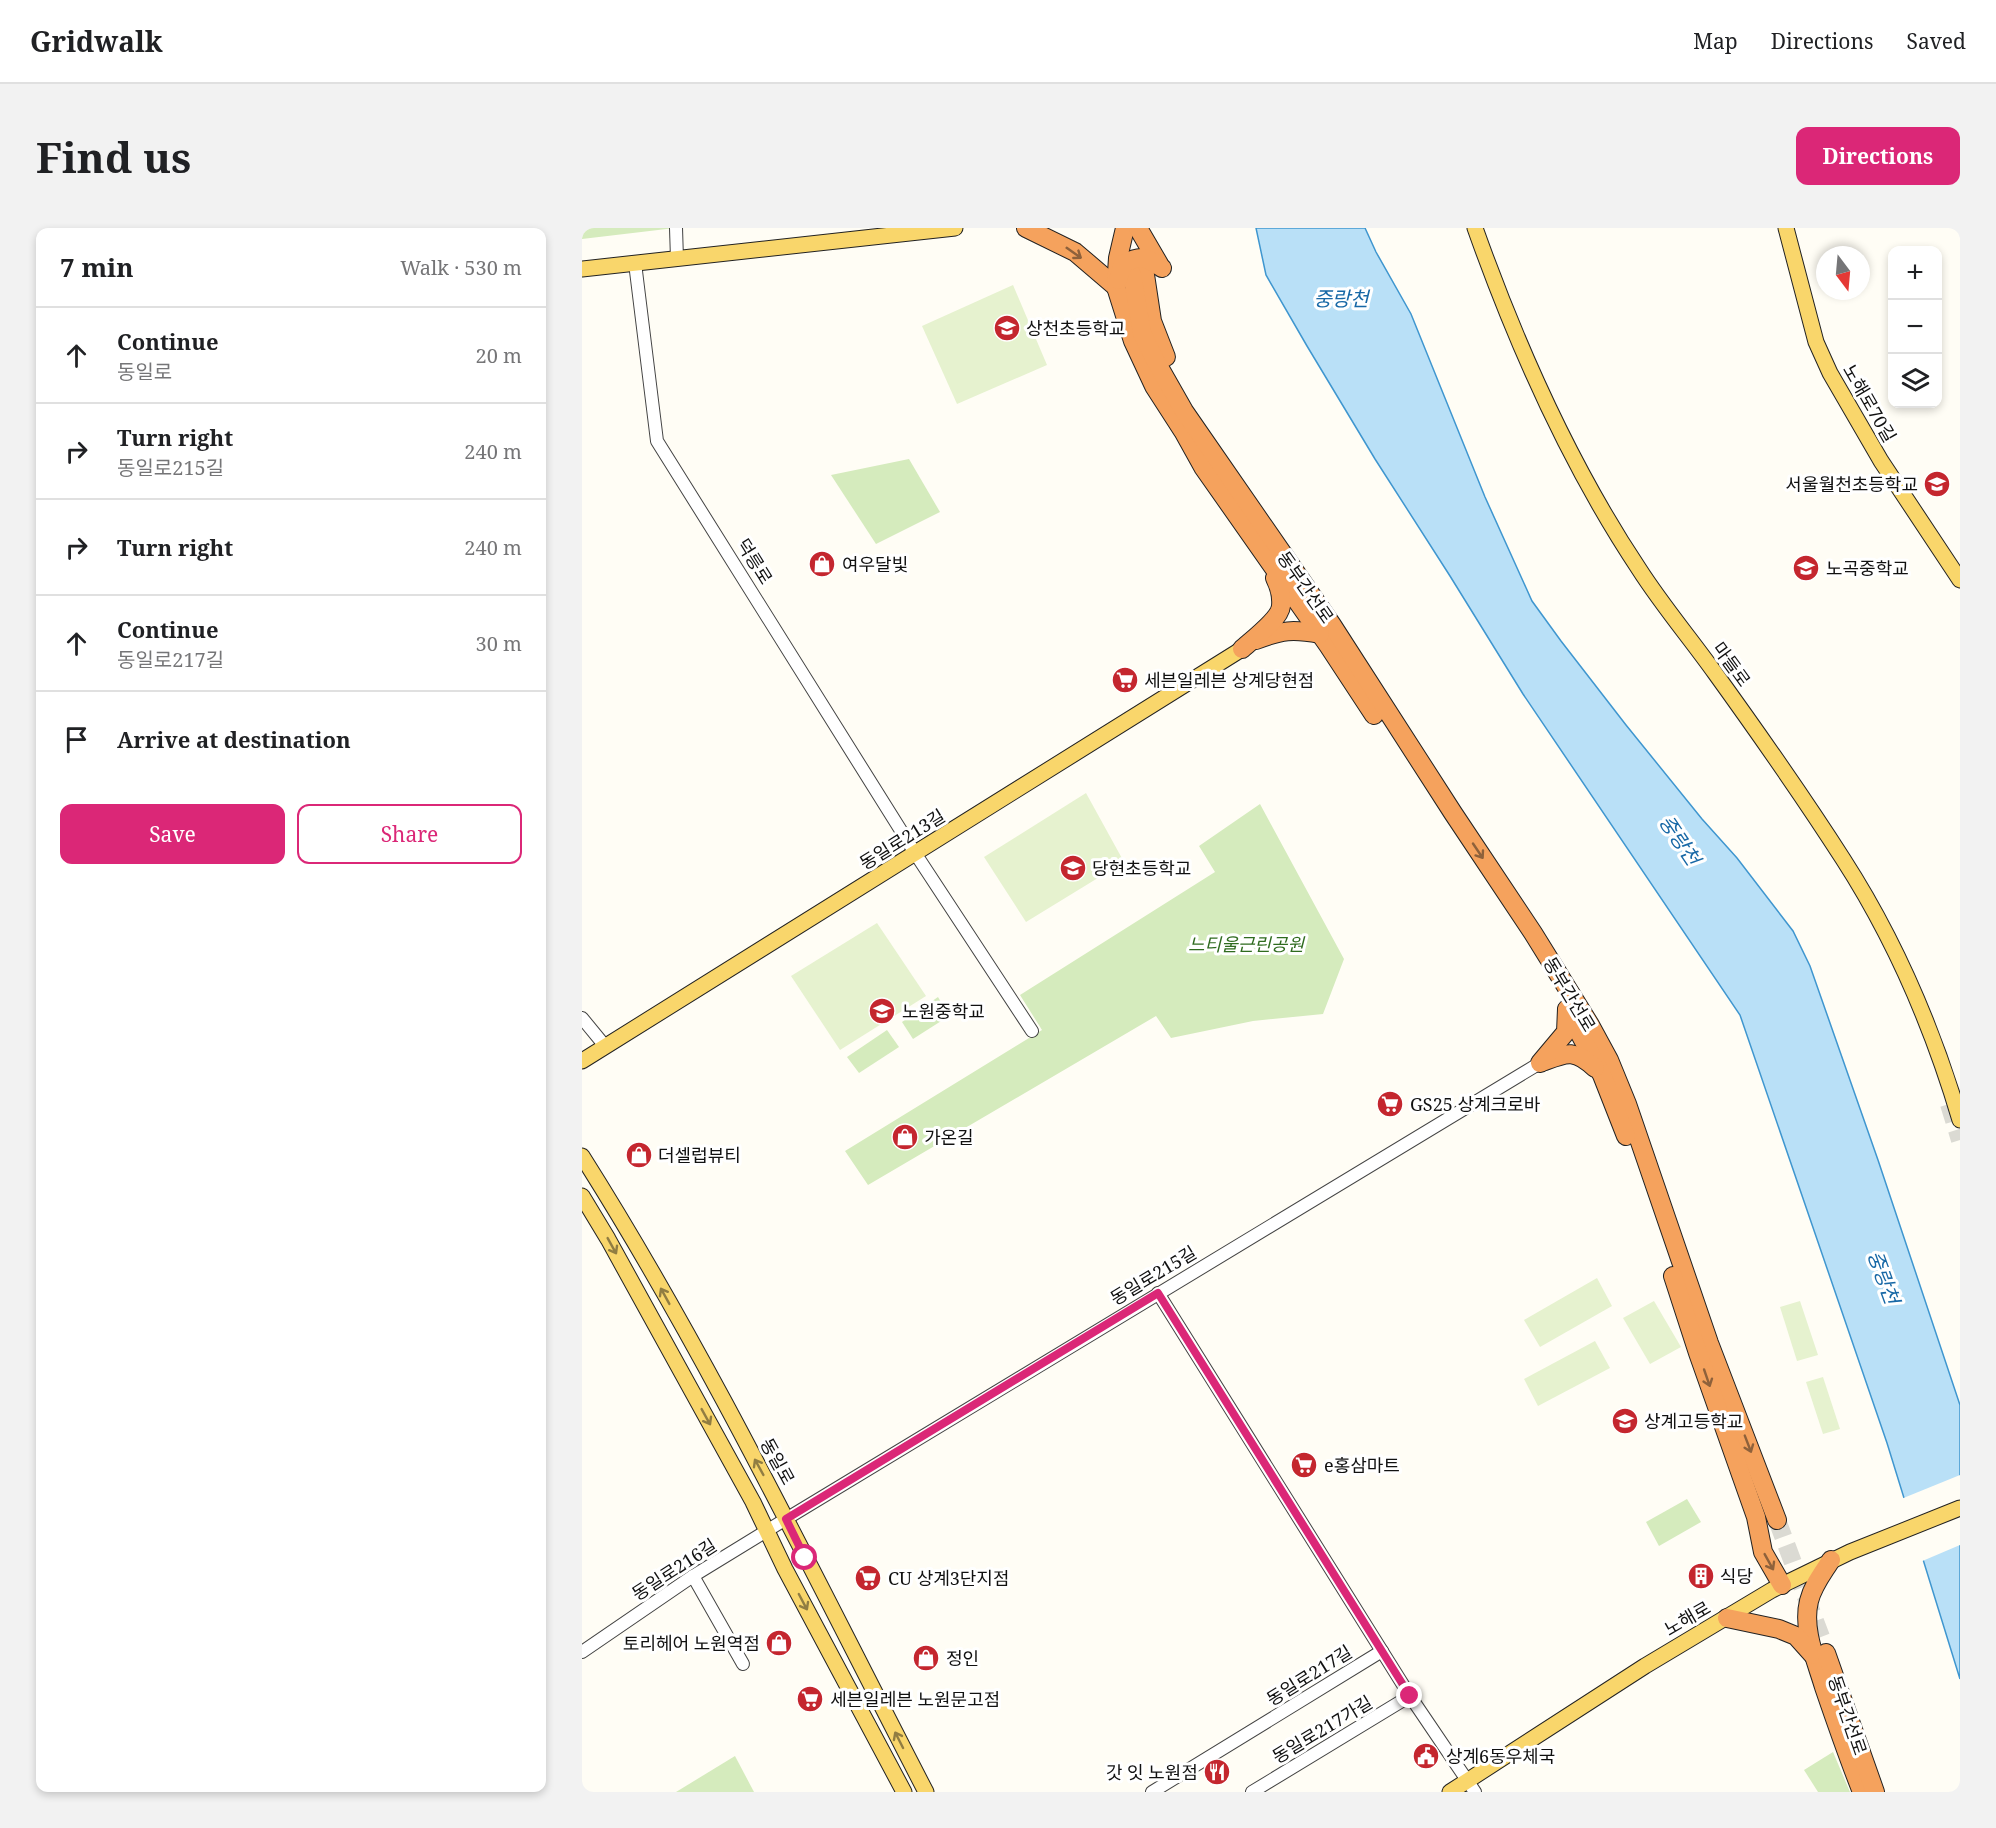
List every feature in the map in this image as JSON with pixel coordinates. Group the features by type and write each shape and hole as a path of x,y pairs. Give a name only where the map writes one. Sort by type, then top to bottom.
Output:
{"highway":[{"path":"1026,228 1075,252 1116,287"},
{"path":"1125,228 1118,258 1116,287 1133,341 1154,386 1227,501 1274,554 1320,634 1409,765 1453,813"},
{"path":"1138,228 1146,270"},
{"path":"1116,287 1123,264 1145,257 1146,270"},
{"name":"동부간선로","path":"1146,270 1142,333 1192,423 1261,520"},
{"name":"동부간선로","path":"1146,270 1152,321 1172,370 1194,411 1261,520 1274,554 1332,625 1545,951 1609,1060 1624,1095 1709,1343 1777,1520"},
{"path":"1192,423 1215,483"},
{"path":"1242,649 1275,618 1281,608 1274,554"},
{"path":"1242,649 1256,639 1275,633 1297,629 1320,634"},
{"path":"1545,951 1567,1010 1602,1075 1634,1158 1698,1353 1756,1517 1763,1552 1782,1585"},
{"path":"1540,1063 1566,1032 1567,1010"},
{"path":"1540,1063 1560,1055 1573,1054 1583,1056 1602,1075"},
{"path":"1831,1560 1816,1582 1809,1602 1807,1621 1815,1657 1841,1738 1862,1792"},
{"path":"1727,1618 1779,1629 1796,1636 1815,1657"},
{"name":"동부간선로","path":"1821,1637 1875,1792"}],"main road":[{"path":"582,270 955,228"},
{"name":"마들로","path":"1474,228 1542,393 1599,506 1640,570 1715,673 1844,860 1882,927 1920,1009 1960,1120"},
{"name":"노해로70길","path":"1786,228 1816,342 1830,373 1881,461 1960,580"},
{"name":"동일로213길","path":"582,1061 1242,649"},
{"name":"동일로","path":"582,1156 627,1228 786,1519 926,1792"},
{"path":"582,1196 608,1239 767,1531 904,1792"},
{"name":"노해로","path":"1450,1792 1471,1786 1645,1666 1782,1585 1831,1560 1960,1508"}],"street":[{"path":"676,228 677,259"},
{"name":"덕릉로","path":"635,263 657,441 915,853 1032,1030"},
{"path":"582,1017 605,1046"},
{"name":"동일로215길","path":"786,1519 1540,1063"},
{"path":"1158,1293 1410,1696 1471,1786"},
{"name":"동일로216길","path":"582,1653 693,1576 786,1519"},
{"path":"693,1576 743,1664"},
{"name":"동일로217길","path":"1152,1792 1382,1651"},
{"name":"동일로217가길","path":"1252,1792 1410,1696"}],"green space":[{"path":"582,228 675,228 582,239"},
{"path":"1013,285 1047,365 957,404 922,326"},
{"path":"909,459 940,512 876,544 831,475"},
{"path":"1086,793 1124,862 1026,922 984,857"},
{"name":"느티울근린공원","path":"1260,804 1344,959 1323,1014 1253,1021 1171,1038 1156,1016 868,1185 845,1151 1042,1030 1020,995 1215,872 1199,846"},
{"path":"877,923 926,996 840,1050 791,976"},
{"path":"938,997 949,1016 913,1039 902,1022"},
{"path":"887,1030 899,1047 859,1073 847,1057"},
{"path":"1597,1278 1612,1306 1540,1347 1524,1320"},
{"path":"1654,1301 1681,1347 1650,1364 1623,1318"},
{"path":"1800,1301 1818,1355 1797,1361 1780,1307"},
{"path":"1595,1341 1610,1368 1538,1406 1524,1379"},
{"path":"1823,1377 1840,1429 1823,1434 1806,1382"},
{"path":"1687,1499 1701,1522 1659,1546 1646,1522"},
{"path":"1833,1752 1850,1792 1818,1792 1804,1770"},
{"path":"735,1756 754,1792 676,1792"}],"water":[{"name":"중랑천","path":"1256,228 1365,228 1411,314 1485,497 1532,601 1626,725 1702,819 1737,858 1793,931 1810,966 1960,1405 1960,1679 1887,1443 1740,1015 1523,694 1375,459 1266,275"}],"pier":[{"path":"1960,1475 1960,1545 1920,1562 1901,1499"}],"tunnel":[{"path":"1949,1104 1960,1140"},
{"path":"1777,1520 1821,1637"}],"place":[{"name":"상천초등학교","path":"1007,328"},
{"name":"서울월천초등학교","path":"1937,484"},
{"name":"여우달빛","path":"822,564"},
{"name":"노곡중학교","path":"1806,568"},
{"name":"세븐일레븐 상계당현점","path":"1125,680"},
{"name":"당현초등학교","path":"1073,868"},
{"name":"노원중학교","path":"882,1011"},
{"name":"GS25 상계크로바","path":"1390,1104"},
{"name":"가온길","path":"905,1137"},
{"name":"더셀럽뷰티","path":"639,1155"},
{"name":"상계고등학교","path":"1625,1421"},
{"name":"e홍삼마트","path":"1304,1465"},
{"name":"식당","path":"1701,1576"},
{"name":"CU 상계3단지점","path":"868,1578"},
{"name":"토리헤어 노원역점","path":"779,1643"},
{"name":"정인","path":"926,1658"},
{"name":"세븐일레븐 노원문고점","path":"810,1699"},
{"name":"상계6동우체국","path":"1426,1756"},
{"name":"갓 잇 노원점","path":"1217,1772"}],"route":[{"path":"805,1558 786,1519 1158,1293 1410,1696"}]}
